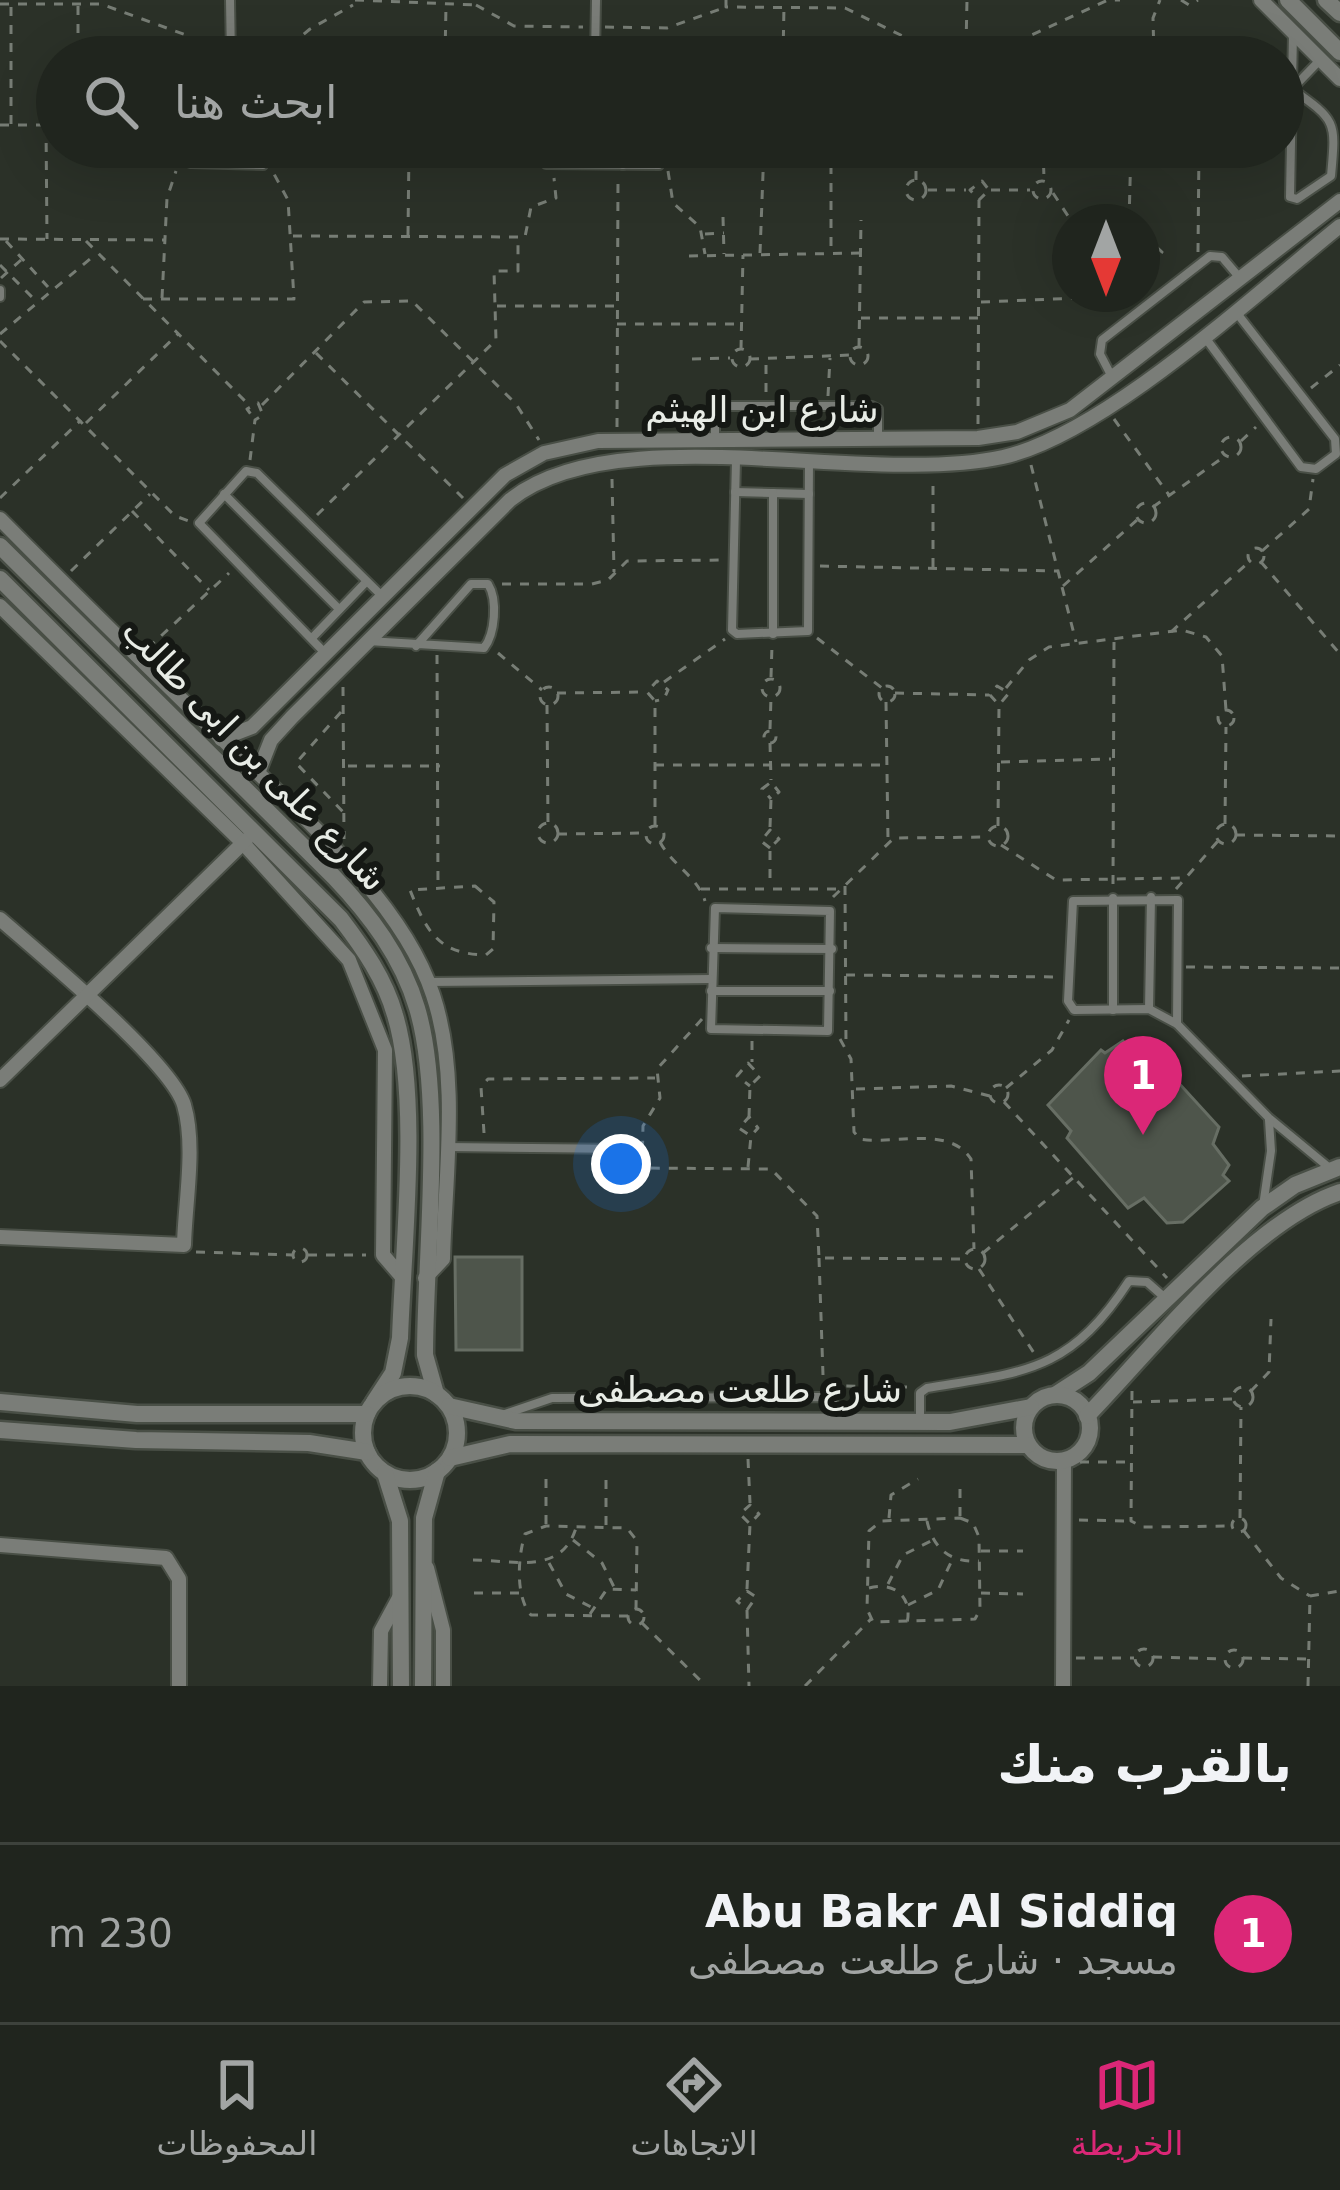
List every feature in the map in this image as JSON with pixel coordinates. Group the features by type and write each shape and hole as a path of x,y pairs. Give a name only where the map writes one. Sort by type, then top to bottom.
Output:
{"street":[{"path":"1261,0 1297,36"},
{"path":"1288,0 1340,52"},
{"path":"1326,0 1340,13"},
{"path":"1304,43 1340,80"},
{"name":"شارع ابن الهيثم","path":"221,739 252,727 505,476 544,453 617,440 978,438 1053,418 1340,201"},
{"name":"شارع ابن الهيثم","path":"258,773 271,740 368,641 522,490 565,468 612,461 934,463 1027,450 1106,408 1340,226"},
{"path":"774,440 774,460"},
{"path":"0,519 61,580 132,663 258,773 394,920 428,982 444,1039 443,1258 425,1277"},
{"name":"شارع على بن ابى طالب","path":"0,546 132,663 359,903 402,969 416,1006 428,1082 425,1355 443,1400"},
{"name":"شارع على بن ابى طالب","path":"0,579 249,837 341,919 364,950 395,1012 406,1082 398,1356 370,1408"},
{"path":"0,606 249,837 337,945 376,1018 388,1081 383,1255 402,1277"},
{"path":"55,631 72,614"},
{"path":"0,1080 249,837"},
{"path":"0,920 88,996 181,1097 187,1126 184,1245 0,1237"},
{"path":"1055,1395 1075,1401 1088,1416 1088,1439 1064,1460 1044,1458 1028,1445 1024,1432 1031,1407 1089,1373 1262,1208 1295,1185 1336,1168"},
{"path":"1088,1416 1262,1237 1297,1212 1340,1192"},
{"path":"0,1402 136,1414 370,1408 404,1386 443,1400 456,1441 424,1518 423,1558 423,1682 443,1676 439,1605 423,1558"},
{"name":"شارع طلعت مصطفى","path":"443,1400 497,1418 920,1422 978,1420 1031,1407"},
{"path":"367,1452 370,1408"},
{"path":"0,1430 120,1440 309,1443 367,1452 386,1473 400,1521 401,1686"},
{"name":"شارع طلعت مصطفى","path":"443,1464 510,1444 1028,1445"},
{"path":"1063,1686 1064,1460"},
{"path":"386,1473 403,1479 443,1464"},
{"path":"0,1545 166,1558 179,1579 179,1686"},
{"path":"380,1686 381,1631 401,1594"}],"lane":[{"path":"230,0 231,36"},
{"path":"595,36 596,0"},
{"path":"1293,32 1293,36"},
{"path":"1304,76 1320,59"},
{"path":"1291,168 1290,197 1297,200 1331,176 1336,128 1328,115 1304,98"},
{"path":"1112,377 1100,355 1102,340 1172,285 1216,255 1240,278"},
{"path":"1203,335 1308,471 1336,454 1338,446 1235,310"},
{"path":"715,439 719,410 828,406 878,409 878,439"},
{"path":"736,460 733,633 773,634 808,631 809,461"},
{"path":"325,653 199,523 224,494 252,471 382,596"},
{"path":"735,492 809,494"},
{"path":"224,494 339,609"},
{"path":"773,494 773,634"},
{"path":"312,638 366,582"},
{"path":"368,641 416,646 478,649 488,644 494,592 488,584 471,584 416,646"},
{"path":"1149,1010 1151,897"},
{"path":"1178,1024 1180,905 1174,897 1073,901 1068,1001 1074,1010 1149,1010 1178,1024 1269,1118 1336,1168"},
{"path":"1112,898 1112,1010"},
{"path":"716,908 830,910 828,1030 716,1033 711,1016 711,948 716,908"},
{"path":"711,948 832,950"},
{"path":"428,982 711,979"},
{"path":"711,991 830,991"},
{"path":"1262,1208 1271,1151 1269,1118"},
{"path":"446,1147 629,1149"},
{"path":"920,1422 920,1393 927,1388 979,1384 1041,1364 1100,1321 1130,1281 1147,1282 1171,1293"}],"path":[{"path":"301,36 356,2 476,5 476,0"},
{"path":"726,0 726,7 845,8 903,36"},
{"path":"845,0 845,8"},
{"path":"966,36 967,0"},
{"path":"1029,36 1108,0 1120,0"},
{"path":"1153,36 1153,18 1160,0"},
{"path":"1181,0 1189,5 1198,0"},
{"path":"2,3 101,2 186,36"},
{"path":"11,4 11,125"},
{"path":"78,4 78,36"},
{"path":"445,36 446,4"},
{"path":"783,36 784,6"},
{"path":"0,125 36,125"},
{"path":"46,168 47,240"},
{"path":"162,299 170,186 181,168"},
{"path":"143,299 294,298 288,200 268,168"},
{"path":"409,168 409,237"},
{"path":"293,236 525,237 531,207 556,198 547,168"},
{"path":"617,440 620,168"},
{"path":"664,168 673,183 673,203 703,234 705,256"},
{"path":"760,255 763,168"},
{"path":"831,168 831,253"},
{"path":"916,168 916,180 926,190 970,190 982,181 989,190"},
{"path":"1044,168 1044,181 1060,204"},
{"path":"1129,204 1130,168"},
{"path":"1198,266 1199,168"},
{"path":"916,180 906,189 910,198 921,198 926,190"},
{"path":"979,200 989,190 1032,190 1044,181"},
{"path":"970,190 979,200 978,438"},
{"path":"1032,190 1042,199 1051,190"},
{"path":"723,217 724,256"},
{"path":"732,358 739,367 750,359 851,355 859,347 861,220"},
{"path":"703,234 724,233"},
{"path":"308,524 496,340 494,271 518,271 518,237"},
{"path":"2,239 165,240"},
{"path":"2,239 50,289"},
{"path":"86,241 249,405 262,405 364,302 412,301 532,422 544,453"},
{"path":"98,253 50,289 0,337 175,516 199,523"},
{"path":"688,256 860,253"},
{"path":"743,255 741,349 750,359"},
{"path":"0,279 23,259"},
{"path":"0,265 36,301"},
{"path":"1160,265 1172,285"},
{"path":"979,302 1052,298"},
{"path":"495,306 617,306"},
{"path":"860,319 979,319"},
{"path":"617,324 741,324"},
{"path":"0,498 178,334"},
{"path":"851,355 854,363 863,364 867,352 859,347"},
{"path":"692,359 732,358 741,349"},
{"path":"314,351 473,507"},
{"path":"828,406 830,356"},
{"path":"766,358 766,406"},
{"path":"1300,396 1340,365"},
{"path":"249,405 247,414 255,420"},
{"path":"255,420 263,415 262,405"},
{"path":"1106,408 1169,495"},
{"path":"252,471 255,420"},
{"path":"1239,442 1265,420"},
{"path":"1225,456 1222,442 1231,437 1239,442"},
{"path":"1138,519 1152,521 1154,507 1225,456 1240,452 1239,442"},
{"path":"1027,450 1076,643"},
{"path":"612,461 614,574"},
{"path":"933,569 934,463"},
{"path":"1250,561 1250,551 1262,551 1309,509 1314,488 1308,471"},
{"path":"61,580 152,492"},
{"path":"1062,586 1138,519 1142,504 1154,507"},
{"path":"132,511 210,591"},
{"path":"1261,562 1262,551"},
{"path":"488,584 592,584 628,561 734,560"},
{"path":"1170,633 1250,561 1261,562 1339,652"},
{"path":"132,663 238,565"},
{"path":"809,566 1058,571"},
{"path":"808,631 882,688 895,693 990,695 999,705 998,826 988,837"},
{"path":"1006,688 1038,652 1076,643 1195,632 1216,645 1225,668 1226,710 1217,718 1226,727"},
{"path":"647,692 652,683 662,682 733,633"},
{"path":"771,697 763,690 771,679 773,634"},
{"path":"1113,878 1114,639"},
{"path":"488,644 542,690 647,692 656,701 655,825"},
{"path":"437,647 439,887"},
{"path":"342,667 343,863"},
{"path":"771,679 780,686 771,697 770,730 764,737 770,743 771,782 763,792 771,799"},
{"path":"656,701 667,695 662,682"},
{"path":"990,695 998,686 1006,688"},
{"path":"882,688 880,699 886,702"},
{"path":"999,705 1008,699 1006,688"},
{"path":"542,690 540,699 547,705 548,823 558,834 645,833 655,825"},
{"path":"547,705 556,702 557,693"},
{"path":"888,842 886,702 895,693"},
{"path":"344,708 296,763 346,815"},
{"path":"1226,710 1234,715 1226,727 1225,824 1236,835"},
{"path":"292,717 316,739"},
{"path":"999,762 1113,759"},
{"path":"655,764 886,765"},
{"path":"346,766 440,766"},
{"path":"770,848 761,841 770,830 771,799 779,788 771,782"},
{"path":"548,823 538,830 542,842 552,843 558,834"},
{"path":"1218,841 1216,830 1225,824"},
{"path":"655,825 664,832 660,842 668,858 701,889 839,889"},
{"path":"998,826 1007,832 1000,845"},
{"path":"770,830 779,839 770,848 770,889"},
{"path":"645,833 650,843 660,842"},
{"path":"1218,841 1226,844 1236,835 1340,836"},
{"path":"830,910 839,889 888,842 900,837 988,837 1056,880 1073,901"},
{"path":"1174,897 1180,878 1218,841"},
{"path":"1056,880 1180,878"},
{"path":"819,1258 964,1258 974,1249 975,1168 964,1148 945,1140 860,1139 854,1132 854,1089 846,1046 845,884"},
{"path":"480,886 492,897 492,951 464,954 441,945 410,894 413,888 480,886"},
{"path":"463,982 464,954"},
{"path":"1178,967 1340,968"},
{"path":"846,975 1069,977"},
{"path":"1004,1102 1006,1088 1052,1050 1074,1010"},
{"path":"711,1016 693,1024 659,1064 660,1102 643,1126 642,1168 771,1169 818,1216 823,1375 838,1385 927,1388"},
{"path":"828,1030 846,1046"},
{"path":"751,1136 739,1128 749,1117 750,1086 760,1076 752,1064 752,1033"},
{"path":"750,1086 737,1076 740,1067 752,1064"},
{"path":"1229,1077 1340,1072"},
{"path":"485,1147 481,1087 488,1079 656,1078"},
{"path":"854,1089 951,1086 1004,1102 1171,1293"},
{"path":"990,1096 995,1086 1006,1088"},
{"path":"748,1169 751,1136 758,1128 749,1117"},
{"path":"1041,1364 980,1269 983,1253 1074,1177"},
{"path":"184,1245 204,1255 292,1255 293,1250 307,1250 308,1255 383,1255"},
{"path":"974,1249 983,1253"},
{"path":"964,1258 967,1267 980,1269"},
{"path":"1251,1391 1269,1372 1271,1318"},
{"path":"1131,1370 1131,1521"},
{"path":"1233,1399 1239,1388 1251,1391"},
{"path":"1241,1407 1253,1401 1251,1391"},
{"path":"1132,1402 1233,1399 1241,1407 1240,1518 1232,1526"},
{"path":"747,1444 750,1505 759,1514 750,1524 747,1591 737,1601 747,1610"},
{"path":"1064,1460 1132,1462"},
{"path":"546,1478 546,1526"},
{"path":"889,1520 891,1495 918,1479"},
{"path":"606,1480 606,1526"},
{"path":"960,1482 960,1518"},
{"path":"750,1505 740,1514 750,1524"},
{"path":"960,1518 977,1530 980,1610 971,1621 871,1619 866,1537 875,1523 960,1518"},
{"path":"1240,1518 1246,1523 1244,1531"},
{"path":"927,1519 933,1540 953,1558 979,1561"},
{"path":"1064,1519 1131,1521 1143,1527 1232,1526 1244,1531 1281,1578 1310,1597 1340,1592"},
{"path":"546,1526 576,1526 634,1533 636,1609 628,1616 531,1615 520,1560 525,1534 546,1526"},
{"path":"473,1560 549,1561 572,1540 576,1526"},
{"path":"572,1540 596,1556 614,1587"},
{"path":"888,1586 903,1556 933,1540"},
{"path":"979,1551 1023,1551"},
{"path":"908,1605 938,1590 953,1558"},
{"path":"549,1561 560,1587 592,1607"},
{"path":"867,1589 888,1586"},
{"path":"888,1586 908,1605 907,1623"},
{"path":"614,1587 636,1590"},
{"path":"590,1616 592,1607 614,1587"},
{"path":"747,1591 757,1598 747,1610 749,1686"},
{"path":"474,1593 523,1593"},
{"path":"980,1593 1023,1594"},
{"path":"1308,1686 1310,1597"},
{"path":"636,1609 644,1614 642,1623"},
{"path":"628,1616 632,1625 642,1623"},
{"path":"805,1686 871,1619"},
{"path":"642,1623 706,1686"},
{"path":"1063,1658 1135,1658 1144,1649 1154,1658 1224,1658 1234,1649 1243,1658"},
{"path":"1135,1658 1144,1668 1154,1658"},
{"path":"1224,1658 1232,1668 1243,1658 1308,1659"}],"building":[{"path":"1123,1041 1146,1065 1155,1057 1219,1127 1213,1144 1229,1165 1223,1175 1229,1181 1183,1222 1167,1223 1144,1198 1128,1208 1067,1138 1071,1131 1048,1105 1101,1050 1105,1053"},
{"path":"455,1257 522,1257 522,1350 456,1350"}],"place":[{"name":"Abu Bakr Al Siddiq","path":"1143,1135"}]}
